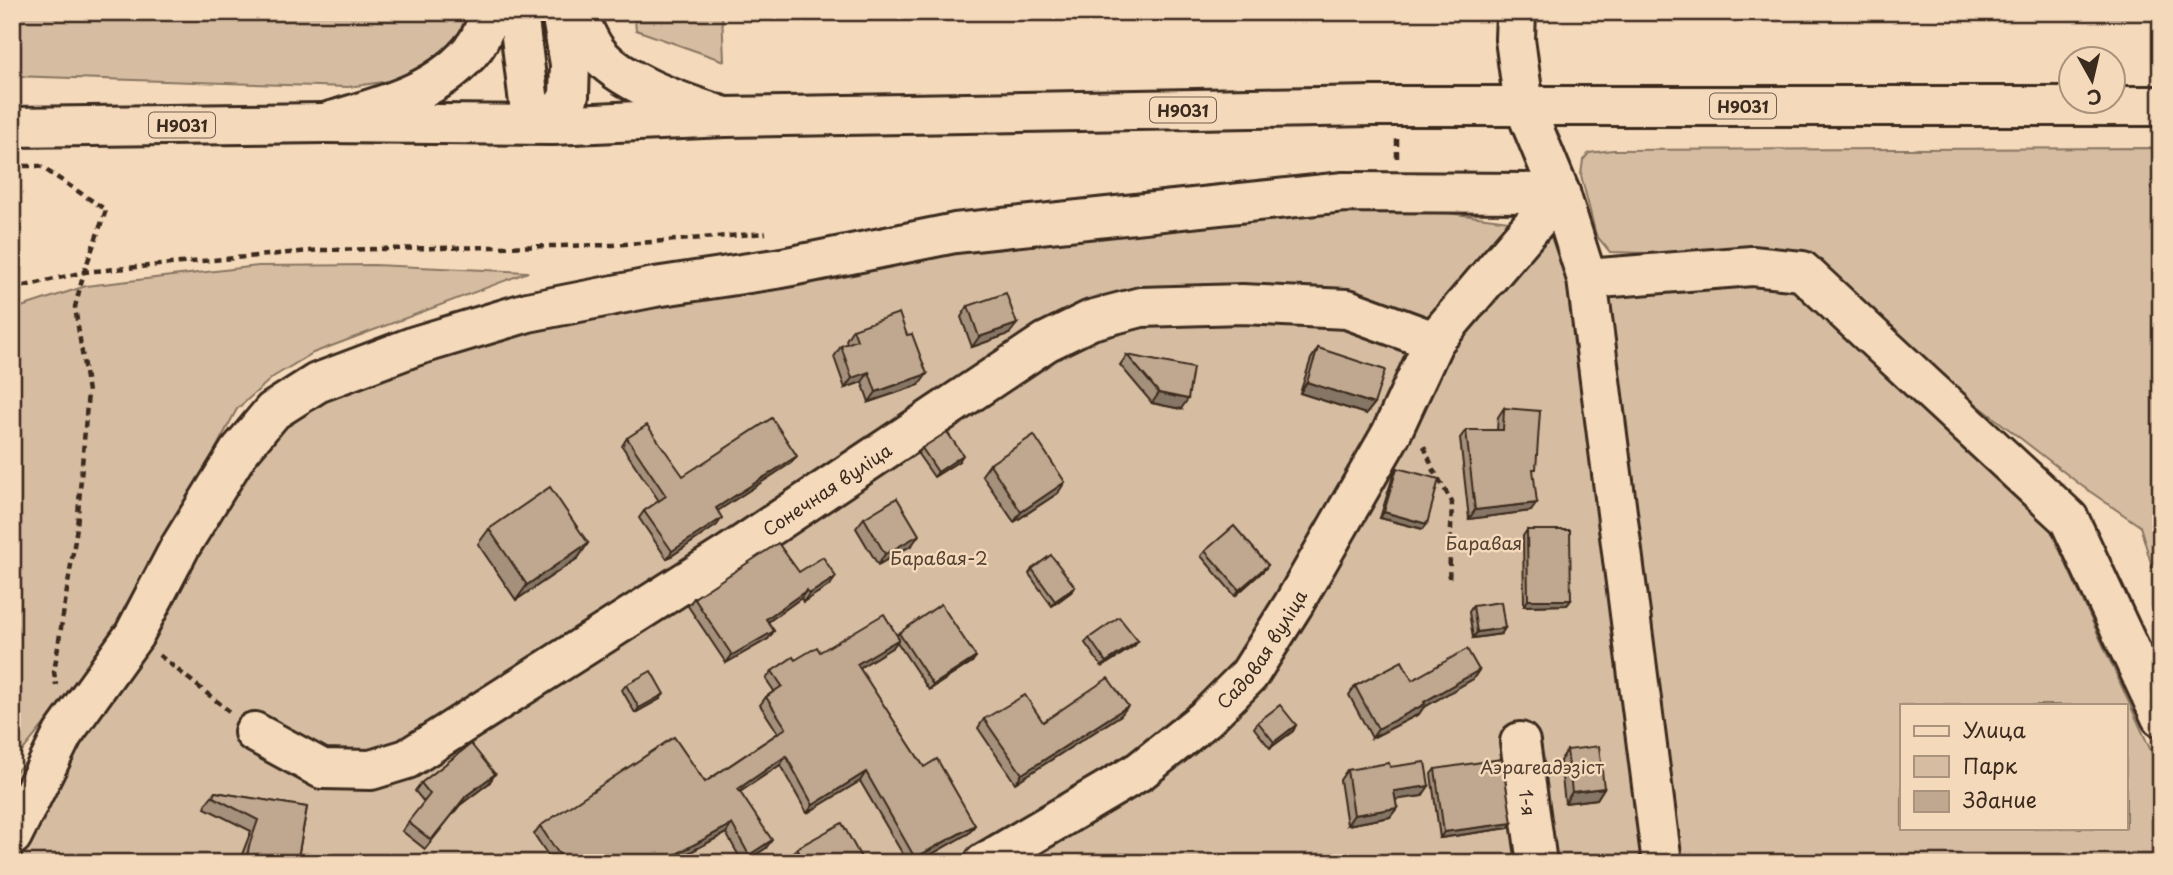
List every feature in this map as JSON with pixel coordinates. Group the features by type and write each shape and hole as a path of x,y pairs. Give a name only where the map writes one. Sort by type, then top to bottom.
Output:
{"main road":[{"path":"325,123 429,88 457,67 477,44 491,12"},
{"path":"518,12 528,103 552,125 569,96 570,64 561,12"},
{"path":"576,12 596,51 617,70 673,99 725,117"},
{"path":"1515,26 1524,106 1560,193 1587,279 1661,863"},
{"name":"Н9031","path":"26,127 325,123 552,125 725,117 1396,106 2161,106"},
{"path":"12,836 63,734 134,635 194,524 238,453 273,411 317,383 415,346 528,312 655,287 782,268 955,233 1344,192 1560,193"},
{"name":"Садовая вуліца","path":"984,863 1140,771 1205,719 1249,675 1293,605 1391,434 1434,341 1560,193"},
{"path":"1587,279 1752,266 1802,271 2069,519 2161,717"},
{"name":"Сонечная вуліца","path":"254,732 322,769 371,770 407,758 729,554 1046,342 1091,320 1141,307 1242,304 1347,309 1434,341"},
{"name":"1-я","path":"1520,742 1537,863"}],"path":[{"path":"1396,106 1396,161"},
{"path":"12,166 40,166 106,210 75,307 88,391 77,527 54,671 63,734"},
{"path":"12,289 84,272 321,250 613,245 778,232"},
{"path":"1407,399 1433,469 1452,502 1449,583"},
{"path":"134,635 254,732"}],"green space":[{"path":"12,12 476,12 471,28 431,68 397,80 348,87 12,76"},
{"path":"634,12 722,12 724,61 636,30"},
{"path":"1948,12 2161,12 2161,18 1948,15"},
{"path":"2161,148 2161,597 2140,526 2082,486 1858,312 1759,256 1610,252 1596,235 1581,175 1583,160 1589,153 1613,150"},
{"path":"1346,200 1547,226 1567,281 1617,595 1602,296 1748,285 1790,289 1846,329 2048,524 2161,773 2161,863 12,863 12,775 134,659 246,462 321,394 531,322 961,240"},
{"path":"374,265 528,272 313,353 273,377 237,409 114,638 12,764 12,310 86,286 258,266"}],"building":[{"path":"1006,293 1017,324 979,337 968,306"},
{"path":"899,313 907,335 912,334 927,374 876,392 869,372 852,378 841,346 857,340 853,329"},
{"path":"1318,348 1385,370 1374,404 1307,382"},
{"path":"1127,355 1193,368 1188,399 1159,393"},
{"path":"1504,408 1540,411 1536,469 1533,469 1537,503 1475,510 1466,430 1503,430"},
{"path":"772,418 797,456 716,508 722,518 672,551 644,511 666,496 627,438 647,425 683,476"},
{"path":"947,432 963,455 938,472 922,448"},
{"path":"1034,435 1065,482 1021,512 990,464"},
{"path":"1397,468 1439,479 1427,524 1384,512"},
{"path":"550,487 588,543 527,585 489,529"},
{"path":"897,498 919,535 885,554 864,518"},
{"path":"1234,526 1268,565 1239,590 1205,551"},
{"path":"1527,530 1570,530 1571,600 1528,600"},
{"path":"778,543 799,572 823,557 836,577 809,594 807,590 766,619 774,631 732,655 694,598"},
{"path":"1051,555 1075,587 1055,601 1032,569"},
{"path":"1501,602 1505,628 1477,632 1473,606"},
{"path":"941,604 976,657 933,685 899,633"},
{"path":"884,614 899,639 857,664 924,767 937,759 975,825 915,858 866,772 813,805 786,756 738,789 772,840 749,855 732,824 660,863 565,863 540,826 674,737 705,782 786,728 766,697 782,686 772,671 793,657 795,660 817,647 820,652"},
{"path":"1119,617 1138,641 1106,662 1089,638"},
{"path":"1467,649 1479,670 1424,702 1425,704 1378,729 1355,686 1402,661 1412,680"},
{"path":"651,671 664,694 639,708 626,685"},
{"path":"1108,678 1128,706 1022,774 984,719 1025,695 1043,722"},
{"path":"1280,705 1296,725 1274,742 1258,722"},
{"path":"471,744 495,774 466,796 431,840 408,822 430,794 421,783"},
{"path":"1599,746 1604,788 1572,792 1567,750"},
{"path":"1502,759 1512,823 1444,832 1435,769"},
{"path":"1425,762 1429,786 1394,791 1397,808 1354,815 1347,770 1389,763 1390,767"},
{"path":"215,792 307,807 297,863 246,863 258,820 213,797"},
{"path":"842,823 864,863 804,863 797,848"}],"park label":[{"name":"Баравая","path":"1484,542"},
{"name":"Баравая-2","path":"939,557"},
{"name":"Аэрагеадэзіст","path":"1542,766"}]}
